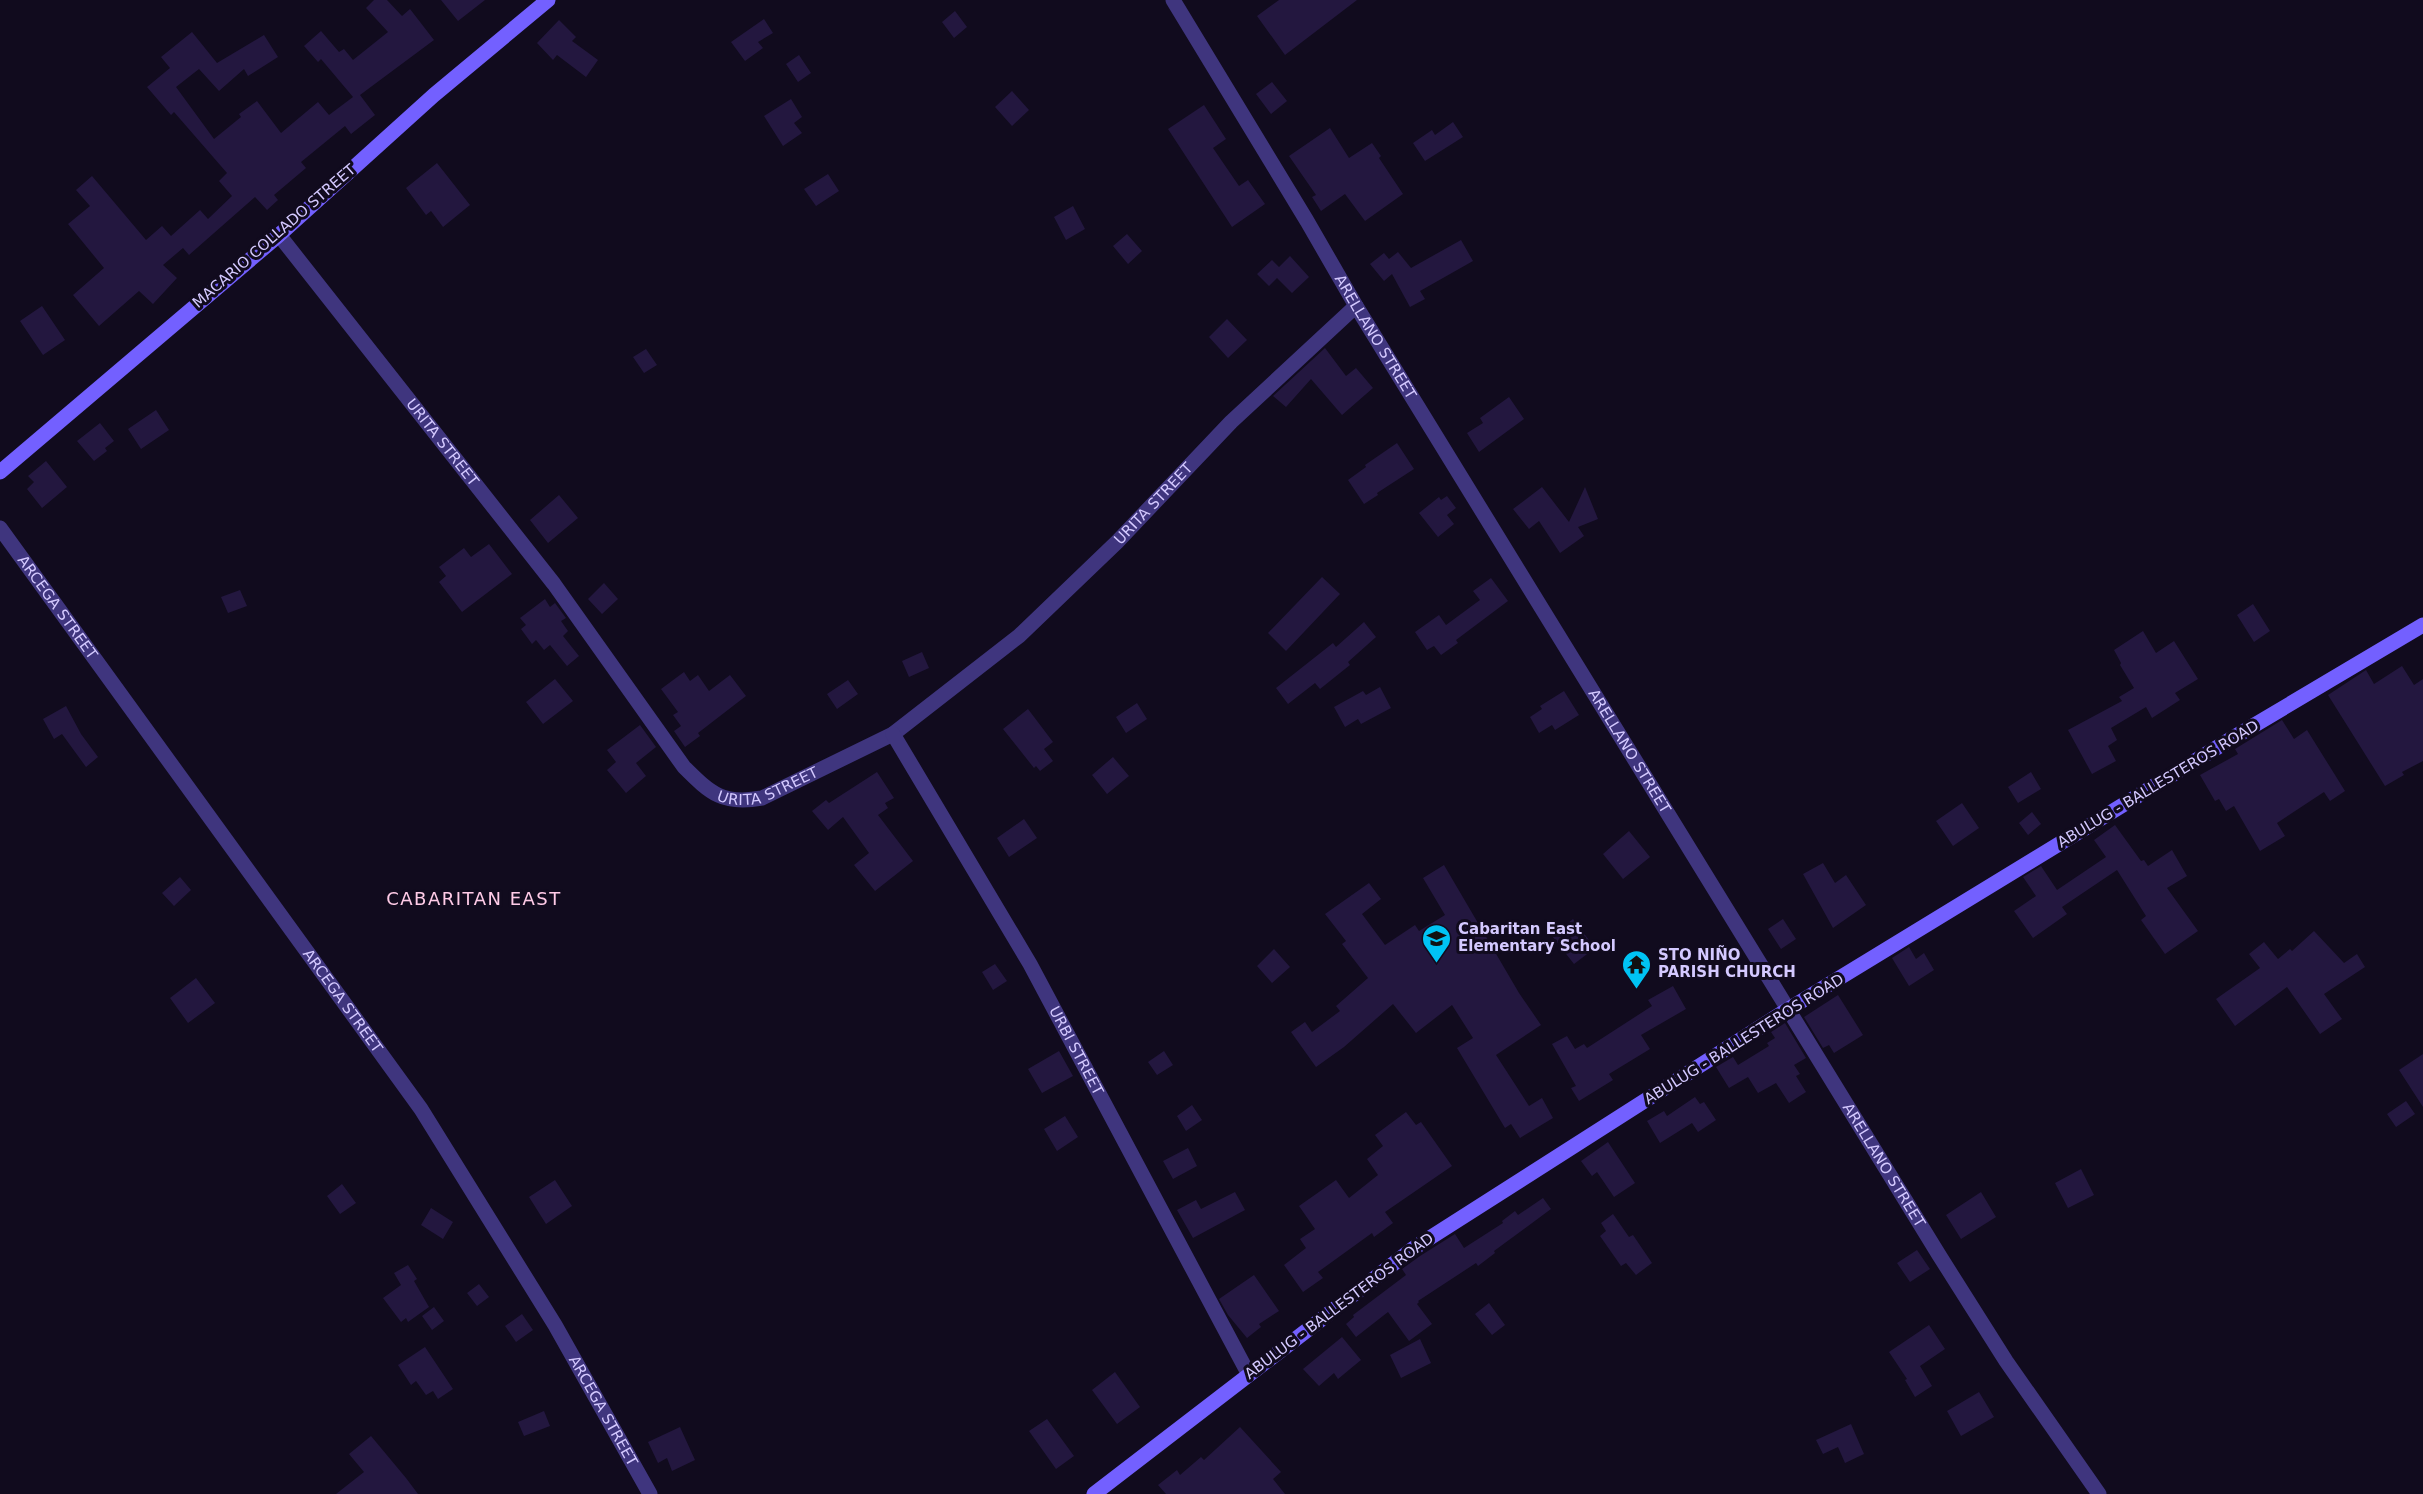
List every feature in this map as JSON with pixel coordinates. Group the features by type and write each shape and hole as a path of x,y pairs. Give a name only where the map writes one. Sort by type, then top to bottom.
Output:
{"main road":[{"name":"MACARIO COLLADO STREET","path":"0,472 279,235 434,95 548,0"},
{"name":"ABULUG - BALLESTEROS ROAD","path":"1094,1494 1248,1373 1414,1248 1787,1010 2231,739 2423,625"}],"street":[{"name":"ARELLANO STREET","path":"1173,0 1356,306 1787,1010 2006,1361 2061,1443 2099,1494"},
{"name":"URITA STREET","path":"279,235 554,584 684,767 701,784 721,797 741,802 762,798 893,734 1019,636 1117,542 1231,422 1356,306"},
{"name":"ARCEGA STREET","path":"0,528 421,1109 555,1325 650,1494"},
{"name":"URBI STREET","path":"893,734 1030,964 1248,1373"}],"building":[{"path":"374,0 387,0 402,16 410,9 434,40 360,95 375,115 351,134 345,126 301,162 306,168 274,195 278,200 267,210 255,197 189,255 183,248 163,265 177,278 153,304 139,291 99,326 73,295 104,268 68,224 90,206 76,190 92,176 146,240 162,226 171,236 200,210 208,219 232,196 219,181 227,173 174,112 171,115 147,87 170,68 161,57 192,32 217,63 264,35 278,57 248,76 244,69 219,91 199,69 176,87 214,139 241,117 239,114 257,101 281,133 318,102 329,115 353,97 321,59 318,62 304,46 321,31 339,52 344,49 353,60 388,32 366,8"},
{"path":"441,0 485,0 458,21"},
{"path":"1279,0 1357,0 1285,55 1257,16"},
{"path":"955,11 967,27 954,38 942,22"},
{"path":"764,19 773,33 758,42 763,48 745,61 731,42"},
{"path":"559,20 576,37 572,41 598,60 586,77 557,55 553,60 537,43"},
{"path":"799,55 811,73 798,82 786,64"},
{"path":"1272,82 1287,101 1271,114 1256,94"},
{"path":"1012,91 1029,110 1012,126 995,107"},
{"path":"791,99 802,117 794,123 802,133 783,146 764,116"},
{"path":"1204,105 1226,139 1213,148 1239,186 1248,180 1265,204 1232,227 1168,129"},
{"path":"1453,122 1463,137 1425,161 1413,143 1432,130 1435,135"},
{"path":"1330,128 1349,158 1372,143 1381,156 1379,158 1403,194 1365,221 1345,194 1321,211 1312,197 1316,195 1289,156"},
{"path":"437,163 470,205 443,227 431,211 426,215 406,188"},
{"path":"828,174 839,191 816,206 804,189"},
{"path":"1073,206 1085,229 1066,240 1054,217"},
{"path":"1127,234 1142,251 1128,264 1113,246"},
{"path":"1461,240 1473,261 1420,291 1425,299 1410,307 1392,274 1384,281 1370,264 1384,253 1389,259 1398,252 1411,268"},
{"path":"1290,256 1309,277 1292,293 1277,278 1269,286 1257,274 1272,260 1279,267"},
{"path":"42,306 65,340 43,355 20,321"},
{"path":"1227,319 1247,340 1228,358 1209,337"},
{"path":"1325,348 1346,376 1356,368 1373,388 1342,415 1311,379 1286,407 1273,396"},
{"path":"646,349 657,365 644,373 633,357"},
{"path":"1509,397 1524,419 1479,452 1467,433 1483,423 1480,418"},
{"path":"156,410 169,430 141,449 128,429"},
{"path":"100,423 114,441 105,448 107,451 94,461 77,441"},
{"path":"1397,443 1414,469 1364,504 1348,480"},
{"path":"46,461 67,487 42,508 27,489 34,482 28,476"},
{"path":"1542,487 1569,522 1585,487 1598,519 1578,527 1584,536 1560,553 1539,521 1529,529 1513,509"},
{"path":"559,495 578,518 548,543 530,520"},
{"path":"1447,496 1456,508 1447,515 1454,524 1438,537 1419,513 1439,497 1441,500"},
{"path":"489,544 512,574 462,612 439,582 446,576 439,567 464,548 471,557"},
{"path":"1322,577 1340,594 1286,651 1268,633"},
{"path":"1491,578 1508,601 1456,640 1458,643 1441,655 1434,646 1427,650 1415,632 1439,615 1446,625 1480,600 1473,591"},
{"path":"604,583 618,599 602,614 588,599"},
{"path":"240,590 247,606 228,613 221,597"},
{"path":"545,599 550,607 555,603 566,618 561,621 568,631 563,636 579,656 567,666 550,645 544,650 536,640 532,644 521,629 526,625 520,618"},
{"path":"2253,604 2270,631 2254,642 2237,615"},
{"path":"1364,622 1376,637 1348,662 1350,665 1320,689 1315,683 1288,704 1276,688 1333,643 1336,647"},
{"path":"2143,631 2156,653 2174,641 2198,679 2175,693 2180,700 2152,718 2146,707 2111,728 2117,740 2108,746 2116,761 2092,774 2068,730 2122,701 2119,697 2134,688 2114,650"},
{"path":"922,652 929,668 909,677 902,661"},
{"path":"2402,666 2414,685 2423,679 2423,761 2402,772 2404,775 2385,786 2328,695 2366,670 2374,684"},
{"path":"684,672 690,681 698,675 709,691 730,675 746,696 698,733 700,736 685,747 674,731 681,726 673,715 678,712 661,689"},
{"path":"555,679 573,701 543,724 526,702"},
{"path":"848,680 858,694 837,709 827,694"},
{"path":"1380,687 1391,708 1361,724 1358,719 1345,727 1334,707 1363,691 1366,695"},
{"path":"1564,691 1579,715 1555,730 1552,725 1539,733 1530,717 1542,709 1540,706"},
{"path":"1137,703 1147,719 1126,733 1116,717"},
{"path":"66,706 81,734 98,757 86,767 62,734 54,739 43,719"},
{"path":"1028,709 1053,742 1044,749 1053,761 1040,771 1036,766 1034,768 1003,729"},
{"path":"2282,720 2294,739 2307,730 2345,791 2330,801 2324,792 2277,823 2285,836 2260,851 2234,806 2226,811 2219,799 2215,801 2200,775 2238,754 2235,749"},
{"path":"640,725 656,747 636,763 646,776 626,793 607,770 616,762 607,750"},
{"path":"1113,757 1129,776 1107,794 1092,775"},
{"path":"877,772 894,798 885,803 888,808 878,815 913,861 875,891 854,865 869,853 843,817 828,830 812,811 826,800 829,803"},
{"path":"2031,772 2041,789 2018,803 2008,787"},
{"path":"1962,803 1979,828 1953,846 1936,821"},
{"path":"2032,812 2041,824 2028,835 2019,823"},
{"path":"1024,819 1037,838 1009,857 997,838"},
{"path":"2115,825 2141,861 2144,860 2148,866 2172,850 2187,876 2167,888 2198,931 2165,954 2141,920 2146,916 2117,870 2062,907 2067,914 2033,938 2014,911 2036,896 2023,877 2041,866 2057,890 2106,857 2094,840"},
{"path":"1629,831 1650,857 1623,879 1603,854"},
{"path":"1823,863 1835,883 1846,875 1866,905 1833,928 1803,874"},
{"path":"1444,865 1519,993 1541,1025 1496,1055 1529,1106 1542,1098 1553,1118 1520,1138 1511,1124 1505,1128 1457,1048 1473,1038 1452,1005 1416,1033 1393,1004 1344,1047 1316,1067 1291,1032 1305,1022 1312,1032 1340,1011 1336,1006 1368,978 1342,944 1346,941 1325,914 1369,883 1381,899 1362,914 1385,945 1415,925 1419,931 1445,915 1423,878"},
{"path":"180,877 191,890 174,906 162,893"},
{"path":"1573,919 1595,948 1574,964 1552,936"},
{"path":"1783,919 1796,939 1781,949 1768,929"},
{"path":"2314,931 2344,963 2357,954 2365,967 2324,994 2342,1019 2320,1034 2287,987 2235,1026 2216,999 2260,968 2249,954 2264,942 2278,959 2290,949 2292,951"},
{"path":"1909,947 1916,959 1924,953 1934,970 1909,986 1892,958"},
{"path":"1274,949 1290,967 1272,983 1257,966"},
{"path":"995,964 1007,981 993,990 982,972"},
{"path":"196,978 215,1003 188,1023 170,998"},
{"path":"1673,986 1686,1009 1641,1035 1650,1049 1609,1074 1613,1080 1579,1101 1571,1088 1576,1086 1552,1044 1567,1036 1575,1049 1584,1044 1587,1048 1652,1006 1648,1000"},
{"path":"1838,995 1863,1035 1834,1053 1829,1045 1823,1048 1804,1017"},
{"path":"1785,1023 1806,1058 1794,1065 1800,1074 1796,1076 1806,1092 1789,1103 1776,1083 1758,1093 1748,1077 1729,1088 1716,1067 1733,1057 1738,1065 1769,1046 1767,1043 1775,1038 1771,1032"},
{"path":"1059,1051 1073,1076 1042,1093 1028,1069"},
{"path":"1164,1051 1173,1065 1157,1075 1148,1062"},
{"path":"2423,1054 2423,1107 2399,1070"},
{"path":"1695,1097 1700,1104 1704,1102 1716,1120 1698,1132 1692,1123 1660,1143 1647,1121 1664,1111 1667,1116"},
{"path":"2406,1101 2415,1114 2396,1127 2387,1114"},
{"path":"1192,1105 1202,1120 1186,1131 1177,1116"},
{"path":"1406,1112 1416,1125 1421,1122 1452,1166 1385,1212 1393,1223 1374,1237 1372,1233 1318,1272 1323,1278 1303,1292 1284,1265 1306,1248 1300,1239 1315,1229 1299,1206 1336,1180 1349,1198 1378,1175 1367,1159 1383,1146 1375,1135"},
{"path":"1065,1116 1078,1137 1057,1151 1044,1129"},
{"path":"1608,1142 1635,1183 1614,1197 1597,1172 1592,1176 1581,1161"},
{"path":"1188,1148 1197,1166 1173,1179 1163,1161"},
{"path":"2081,1169 2094,1195 2068,1208 2055,1183"},
{"path":"555,1180 572,1206 546,1224 529,1197"},
{"path":"342,1184 356,1203 340,1214 327,1196"},
{"path":"1235,1192 1245,1210 1193,1238 1177,1210 1196,1200 1201,1209"},
{"path":"1981,1192 1996,1217 1961,1239 1946,1215"},
{"path":"1543,1198 1551,1209 1494,1251 1495,1253 1478,1266 1476,1263 1418,1301 1417,1304 1432,1324 1409,1341 1388,1312 1356,1337 1346,1324 1354,1317 1353,1315 1406,1275 1402,1269 1420,1256 1455,1234 1464,1248 1503,1223 1502,1221 1515,1211 1518,1215"},
{"path":"431,1208 453,1222 443,1239 421,1225"},
{"path":"1613,1214 1629,1237 1633,1235 1652,1263 1636,1275 1626,1263 1621,1266 1600,1236 1606,1231 1601,1223"},
{"path":"1917,1250 1930,1269 1910,1282 1897,1263"},
{"path":"408,1265 429,1307 408,1322 406,1318 401,1322 383,1298 401,1285 394,1273"},
{"path":"1254,1275 1279,1311 1259,1324 1261,1327 1247,1338 1228,1315 1219,1299"},
{"path":"479,1284 489,1297 477,1306 467,1293"},
{"path":"1489,1303 1505,1325 1492,1335 1475,1314"},
{"path":"434,1307 444,1321 432,1330 422,1316"},
{"path":"522,1314 533,1330 516,1342 505,1326"},
{"path":"1929,1325 1945,1349 1920,1366 1932,1386 1915,1397 1905,1380 1907,1379 1889,1352"},
{"path":"1342,1337 1361,1360 1338,1379 1334,1373 1319,1386 1303,1369"},
{"path":"1420,1339 1431,1363 1401,1378 1390,1355"},
{"path":"425,1347 453,1389 438,1399 433,1391 426,1395 416,1381 411,1385 398,1365"},
{"path":"1115,1372 1140,1407 1117,1424 1092,1390"},
{"path":"1979,1392 1994,1417 1961,1436 1947,1411"},
{"path":"544,1411 550,1426 524,1436 518,1422"},
{"path":"1047,1419 1074,1456 1056,1469 1029,1431"},
{"path":"1851,1424 1864,1454 1845,1463 1838,1447 1823,1454 1816,1440"},
{"path":"680,1427 695,1460 672,1471 667,1458 658,1463 648,1442"},
{"path":"1240,1427 1281,1472 1273,1479 1285,1494 1166,1494 1158,1485 1177,1470 1180,1475 1201,1457 1204,1460"},
{"path":"371,1436 418,1494 336,1494 364,1472 349,1454"}],"place":[{"name":"Cabaritan East Elementary School","path":"1437,964"},
{"name":"STO NIÑO PARISH CHURCH","path":"1637,990"}],"district":[{"name":"CABARITAN EAST","path":"474,899"}]}
